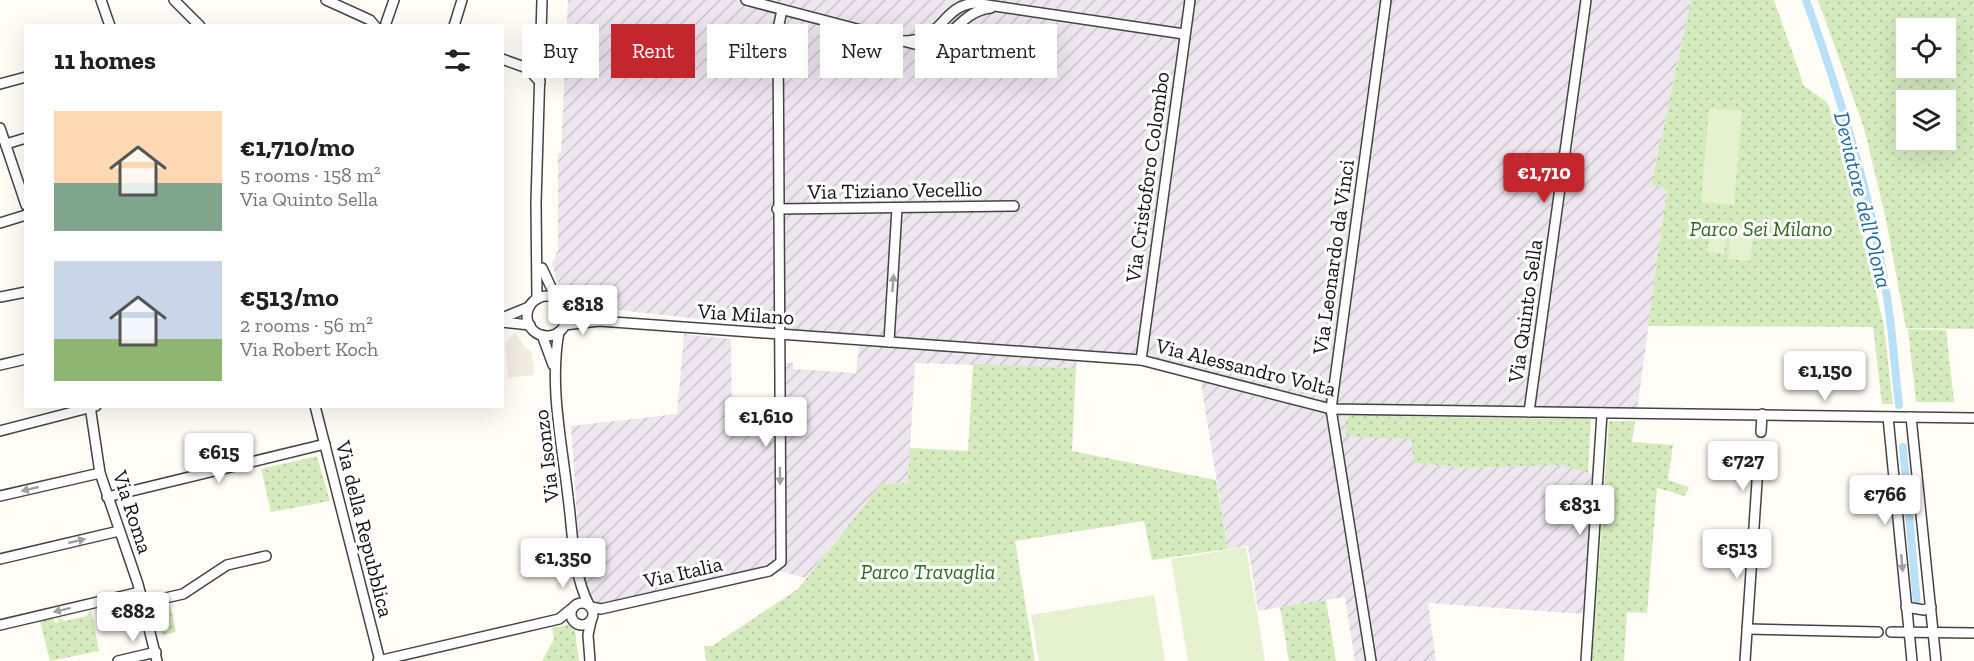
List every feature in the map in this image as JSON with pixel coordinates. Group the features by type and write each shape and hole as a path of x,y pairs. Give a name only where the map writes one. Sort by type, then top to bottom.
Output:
{"street":[{"path":"101,0 109,24"},
{"path":"174,0 198,24"},
{"path":"326,0 380,24"},
{"path":"383,24 394,0"},
{"path":"455,24 462,0"},
{"path":"746,0 900,41 914,41 927,37 951,14 968,3 1185,34"},
{"name":"Via Cristoforo Colombo","path":"1141,360 1190,0"},
{"name":"Via Leonardo da Vinci","path":"1371,661 1331,409 1386,0"},
{"name":"Via Quinto Sella","path":"1529,412 1586,0"},
{"path":"537,299 536,203 542,1"},
{"path":"779,334 778,29 782,10"},
{"path":"504,60 527,68 540,83"},
{"path":"0,84 24,78"},
{"path":"0,128 24,200"},
{"path":"6,144 24,139"},
{"name":"Via Tiziano Vecellio","path":"777,209 1014,206"},
{"path":"889,342 897,208"},
{"path":"0,223 24,216"},
{"path":"504,320 530,325 542,335 561,329 565,308 556,298 544,277 538,251"},
{"path":"0,297 24,292"},
{"path":"504,319 529,307 537,299 550,296 556,298"},
{"path":"529,307 527,316 530,325"},
{"name":"Via Milano","path":"565,308 599,321"},
{"name":"Via Milano","path":"561,329 599,321 889,342"},
{"name":"Via Isonzo","path":"554,370 561,329"},
{"name":"Via Italia","path":"590,606 601,609 769,571 781,562 779,334"},
{"name":"Via Isonzo","path":"542,335 554,370 578,574 590,606"},
{"name":"Via Alessandro Volta","path":"889,342 1141,360 1331,409 1974,418"},
{"path":"0,365 24,359"},
{"path":"0,430 88,408"},
{"name":"Via Roma","path":"92,408 100,473 140,592 156,656"},
{"name":"Via della Repubblica","path":"316,408 380,661"},
{"path":"1586,661 1602,413"},
{"path":"1761,432 1762,414"},
{"path":"1888,417 1912,661"},
{"path":"1911,417 1936,661"},
{"path":"108,497 325,444"},
{"path":"1745,661 1759,452"},
{"path":"0,496 100,473"},
{"path":"0,559 119,531"},
{"path":"143,603 183,594 227,565 266,556"},
{"name":"Via Isonzo","path":"572,608 578,574"},
{"path":"0,625 140,592"},
{"path":"559,619 582,602 590,606 593,614 588,650"},
{"path":"1906,607 1913,610 1931,607"},
{"path":"572,608 575,622 584,635 590,661"},
{"path":"380,661 559,619 586,625 591,621"},
{"path":"1747,629 1878,632"},
{"path":"1891,632 1974,633"},
{"path":"118,661 156,656"}],"shaded area":[{"path":"568,0 1691,0 1651,184 1667,188 1637,411 1334,407 1144,358 1078,354 1076,368 915,363 908,483 881,484 806,578 765,567 600,607 587,593 581,574 571,426 677,414 684,334 731,339 732,420 781,420 782,362 793,363 793,369 856,373 859,345 916,350 920,343 590,307 567,295 557,281 552,264 558,250 558,153 561,152 564,78 599,78 599,24 567,24"},
{"path":"515,332 524,346 532,353 534,375 508,378 505,344"},
{"path":"1200,378 1314,408 1406,411 1415,463 1470,468 1562,465 1594,474 1583,614 1428,603 1436,661 1355,661 1345,597 1258,611 1248,546 1228,549"}],"green space":[{"name":"Parco Sei Milano","path":"1691,0 1774,0 1804,86 1828,103 1845,156 1884,327 1893,404 1882,404 1873,327 1648,326 1667,189 1651,185"},
{"name":"Parco Sei Milano","path":"1818,0 1974,0 1974,329 1906,328 1886,219 1864,128"},
{"path":"1709,108 1742,111 1734,205 1701,202"},
{"path":"1711,226 1727,227 1724,254 1708,252"},
{"path":"1731,227 1754,229 1750,261 1728,259"},
{"path":"1908,329 1946,330 1954,402 1916,402"},
{"name":"Parco Travaglia","path":"973,364 1076,368 1072,451 1216,480 1228,549 1152,560 1144,521 1015,541 1035,661 706,661 704,646 712,646 798,589 881,484 908,483 910,448 968,451"},
{"path":"1349,416 1591,419 1588,473 1562,465 1470,468 1414,463 1411,439 1347,437 1345,423"},
{"path":"1609,421 1635,421 1632,442 1673,445 1668,480 1689,487 1685,496 1657,488 1647,613 1627,612 1624,661 1592,661"},
{"path":"317,456 330,501 271,512 261,469"},
{"path":"1246,547 1265,661 1188,661 1171,559"},
{"path":"1154,595 1165,661 1039,661 1031,615"},
{"path":"1326,600 1336,661 1289,661 1280,607"},
{"path":"170,605 176,632 162,635 156,608"},
{"path":"91,609 99,651 50,661 40,621 53,618 55,623 59,622 58,617 65,621 87,616"},
{"path":"574,623 579,661 542,661 554,639 552,628"}],"waterway":[{"name":"Deviatore dell'Olona","path":"1806,0 1843,112 1874,228 1888,304 1899,405"},
{"name":"Deviatore dell'Olona","path":"1903,447 1917,604"}],"tunnel":[{"path":"1759,452 1761,432"}]}
